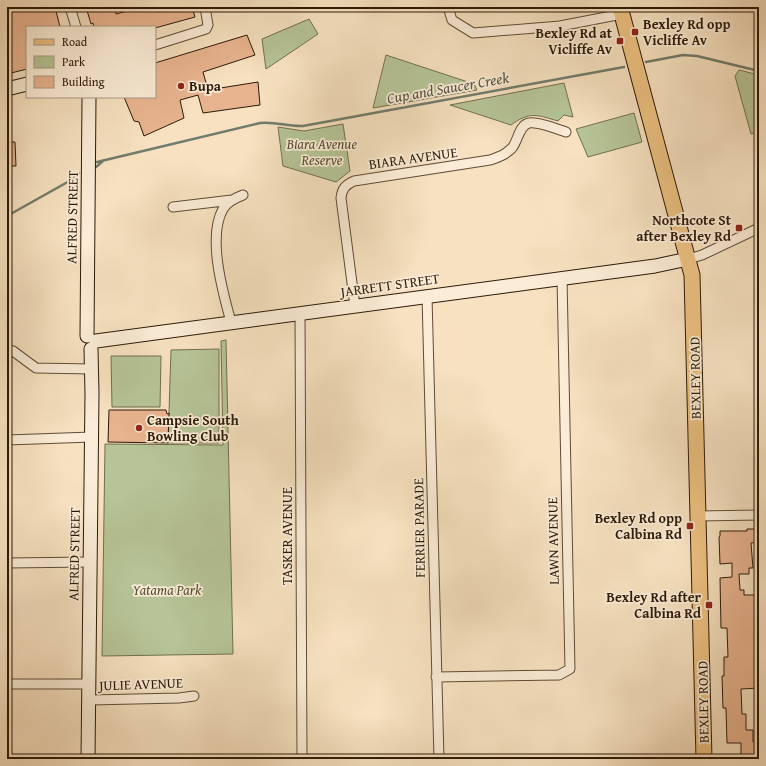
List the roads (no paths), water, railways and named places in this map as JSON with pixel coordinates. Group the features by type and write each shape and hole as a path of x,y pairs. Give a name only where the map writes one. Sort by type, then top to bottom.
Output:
{"main road":[{"name":"BEXLEY ROAD","path":"621,10 692,275 694,295 704,759"}],"street":[{"path":"70,7 76,26"},
{"path":"156,45 203,31 208,25 205,7"},
{"path":"448,7 452,20 473,33 560,26 621,10"},
{"path":"7,89 26,84"},
{"name":"ALFRED STREET","path":"88,759 90,700 92,437 88,179 89,98"},
{"name":"BIARA AVENUE","path":"355,306 341,198 344,187 348,183 490,160 502,156 513,147 523,127 528,123 535,123 566,132"},
{"path":"173,207 232,200 243,195"},
{"path":"231,322 223,293 216,248 218,222 223,209 232,200"},
{"path":"688,259 759,228"},
{"name":"JARRETT STREET","path":"91,342 655,266 688,259"},
{"name":"LAWN AVENUE","path":"436,677 559,675 570,669 562,278"},
{"name":"FERRIER PARADE","path":"427,296 438,759"},
{"name":"TASKER AVENUE","path":"300,313 302,759"},
{"path":"7,350 13,352 36,368 92,369"},
{"path":"7,440 92,437"},
{"path":"698,516 759,515"},
{"path":"7,563 90,562"},
{"path":"7,684 90,684"},
{"name":"JULIE AVENUE","path":"90,700 179,698 194,696"}],"waterway":[{"path":"646,62 683,55 697,56 759,71"},
{"name":"Cup and Saucer Creek","path":"97,162 260,123 303,126 624,67"},
{"path":"96,167 103,161"},
{"path":"7,216 73,179 79,173"}],"place":[{"name":"Bexley Rd opp Vicliffe Av","path":"635,32"},
{"name":"Bexley Rd at Vicliffe Av","path":"620,41"},
{"name":"Bupa","path":"181,86"},
{"name":"Northcote St after Bexley Rd","path":"739,228"},
{"name":"Campsie South Bowling Club","path":"139,428"},
{"name":"Bexley Rd opp Calbina Rd","path":"690,526"},
{"name":"Bexley Rd after Calbina Rd","path":"709,605"}],"park label":[{"name":"Biara Avenue Reserve","path":"322,152"},
{"name":"Yatama Park","path":"167,590"}]}
